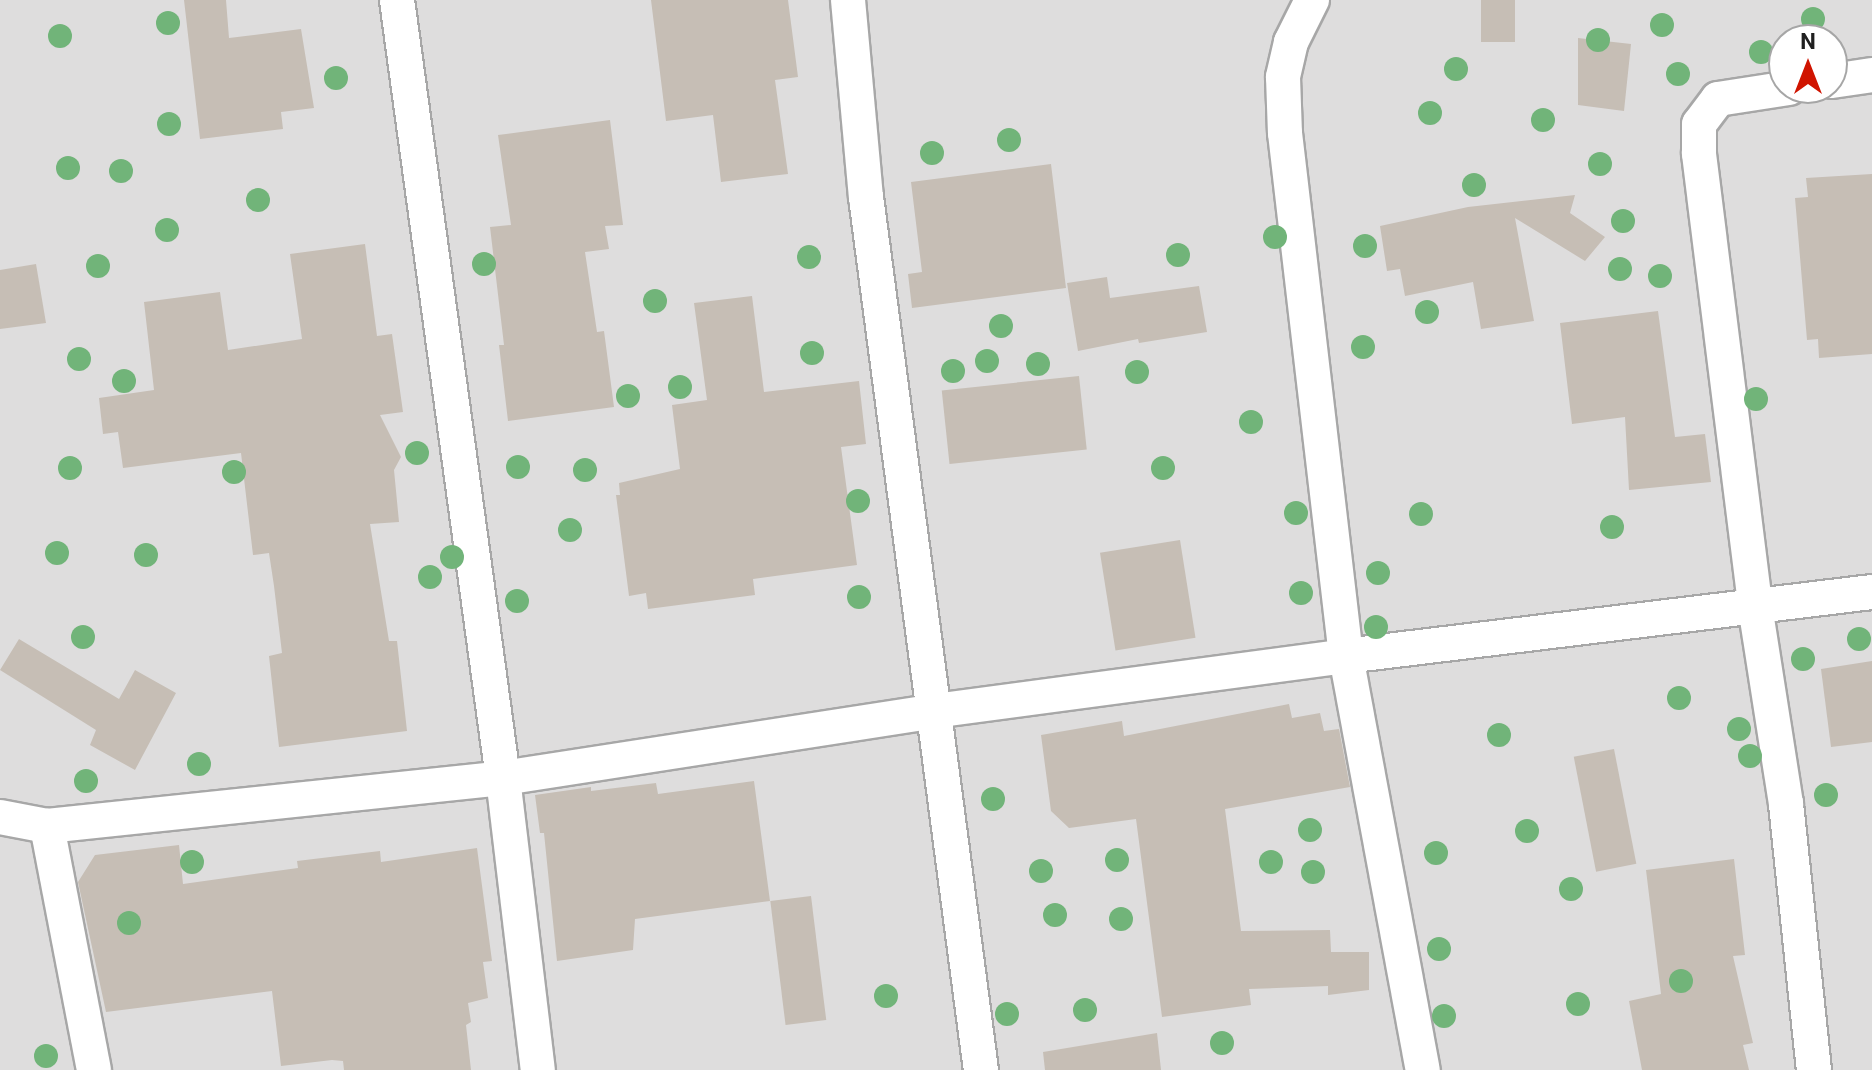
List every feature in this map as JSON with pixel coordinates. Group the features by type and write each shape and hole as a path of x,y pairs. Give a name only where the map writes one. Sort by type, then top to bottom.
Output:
{"street":[{"path":"397,0 503,778 538,1070"},
{"path":"848,0 866,197 981,1070"},
{"path":"1312,0 1291,42 1283,77 1285,133 1346,656 1423,1070"},
{"path":"1848,79 1872,75"},
{"path":"1768,91 1718,99 1699,124 1699,154 1755,606 1786,804 1814,1070"},
{"path":"0,817 47,826 503,778 934,711 1346,656 1872,592"},
{"path":"47,826 94,1070"}],"shaded area":[{"path":"0,0 1872,0 1872,1070 0,1070"}],"building":[{"path":"184,0 226,0 229,38 301,29 314,108 281,112 283,129 200,139"},
{"path":"651,0 788,0 798,77 775,80 788,174 721,182 713,115 666,121"},
{"path":"1481,0 1515,0 1515,42 1481,42"},
{"path":"1578,38 1631,44 1624,111 1578,105"},
{"path":"610,120 623,225 605,226 609,249 585,252 597,332 604,331 614,407 508,421 499,345 504,345 490,227 511,225 498,135"},
{"path":"1051,164 1066,288 912,308 908,274 922,272 911,182"},
{"path":"1872,174 1872,354 1819,358 1818,339 1807,340 1795,198 1808,197 1806,178"},
{"path":"1575,195 1570,213 1605,237 1585,261 1515,218 1534,321 1481,329 1473,282 1405,296 1400,269 1387,271 1380,226 1468,207"},
{"path":"365,244 377,336 392,334 403,412 380,415 401,457 394,470 399,522 370,524 389,641 397,641 407,731 279,747 269,656 282,653 274,586 269,553 253,555 241,453 123,468 118,432 103,434 99,398 154,390 144,302 220,292 228,350 302,339 290,254"},
{"path":"36,264 46,323 0,329 0,270"},
{"path":"1107,277 1110,298 1199,286 1207,332 1139,343 1138,339 1078,351 1067,283"},
{"path":"752,296 764,392 859,381 866,444 841,447 857,565 753,579 755,595 648,609 646,593 629,596 616,495 620,495 619,483 680,469 672,405 707,400 694,303"},
{"path":"1658,311 1675,437 1705,434 1711,482 1629,490 1625,417 1572,424 1560,323"},
{"path":"1079,376 1087,450 949,464 942,390"},
{"path":"1180,540 1195,638 1115,650 1100,553"},
{"path":"19,639 119,699 135,670 176,693 135,770 90,745 96,730 0,670"},
{"path":"1872,661 1872,742 1831,747 1821,669"},
{"path":"1289,704 1292,718 1320,713 1324,731 1339,729 1350,787 1225,809 1241,931 1330,930 1331,952 1369,952 1369,990 1328,995 1328,986 1249,989 1251,1005 1162,1017 1136,819 1069,828 1051,811 1041,735 1122,721 1124,736"},
{"path":"1614,749 1636,864 1596,872 1574,757"},
{"path":"754,781 770,901 635,919 633,950 557,961 544,833 540,833 535,795 591,787 591,791 656,783 658,794"},
{"path":"179,845 183,884 298,868 297,861 380,851 381,862 477,848 492,961 483,962 488,998 468,1003 471,1022 466,1025 471,1070 344,1070 343,1061 332,1060 281,1066 272,991 106,1012 78,882 95,855"},
{"path":"1734,859 1745,955 1733,956 1753,1043 1743,1045 1749,1070 1642,1070 1629,1001 1661,994 1646,870"},
{"path":"811,896 826,1020 786,1025 770,901"},
{"path":"1157,1033 1161,1070 1045,1070 1043,1052"}]}
